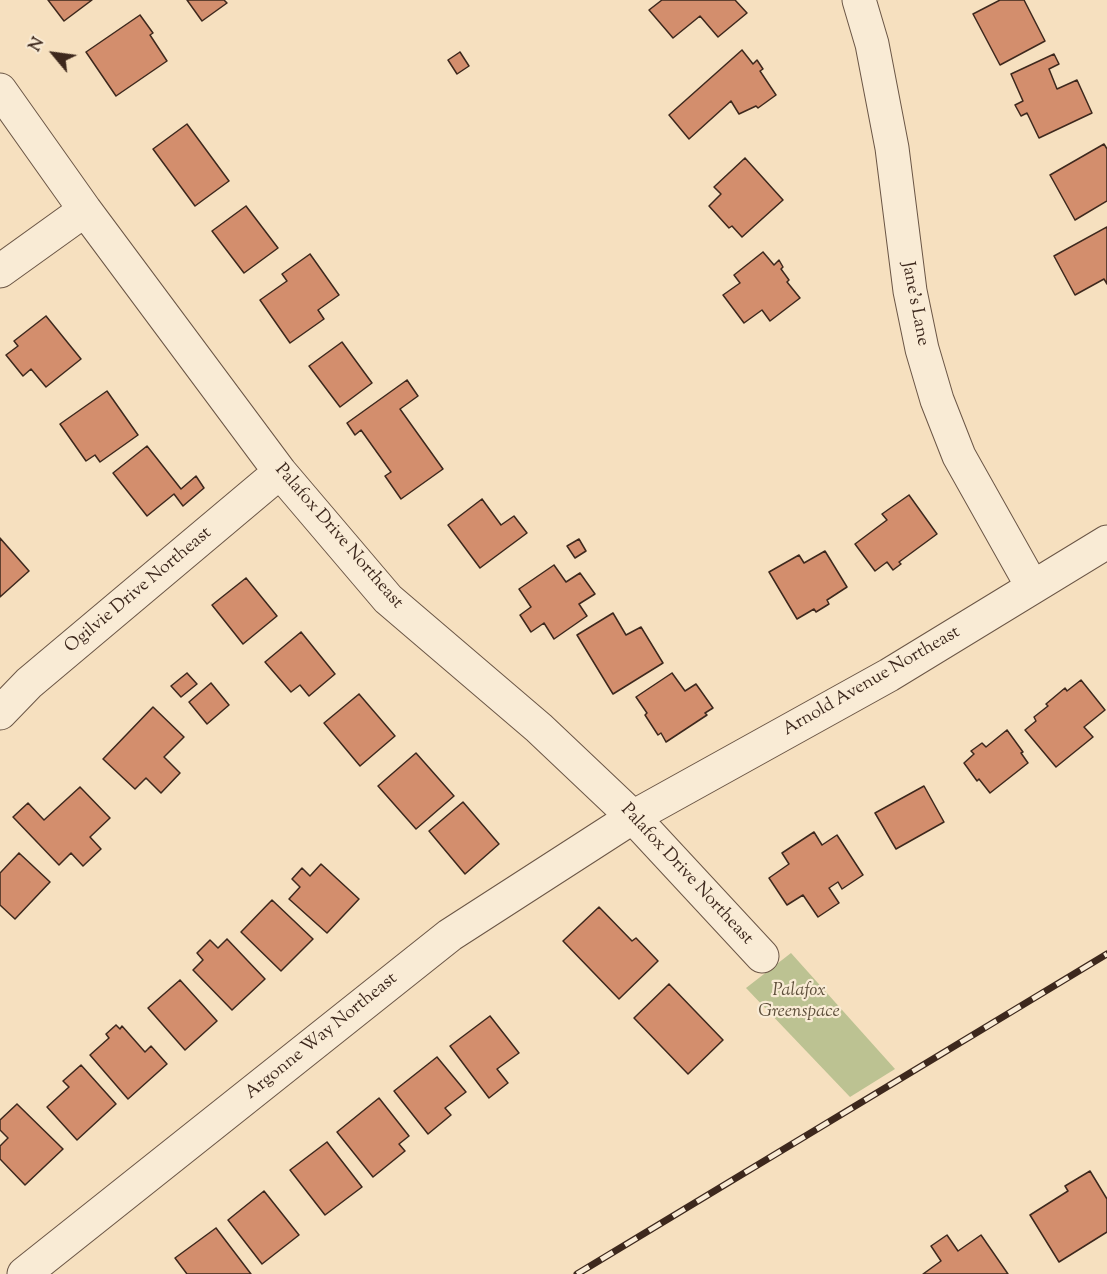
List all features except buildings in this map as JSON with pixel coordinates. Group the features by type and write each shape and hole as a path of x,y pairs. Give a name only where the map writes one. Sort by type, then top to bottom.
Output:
{"street":[{"name":"Jane's Lane","path":"859,0 872,44 892,148 910,291 922,349 937,400 959,456 1032,586"},
{"name":"Palafox Drive Northeast","path":"0,90 85,210 280,472 388,599 539,728 633,817 762,956"},
{"path":"0,271 85,210"},
{"name":"Ogilvie Drive Northeast","path":"0,712 29,683 280,472"},
{"name":"Arnold Avenue Northeast","path":"633,817 889,675 1107,542"},
{"name":"Argonne Way Northeast","path":"24,1274 450,935 633,817"}],"green space":[{"name":"Palafox Greenspace","path":"791,953 895,1069 850,1097 746,988"}],"railway":[{"path":"577,1274 1107,954"}]}
